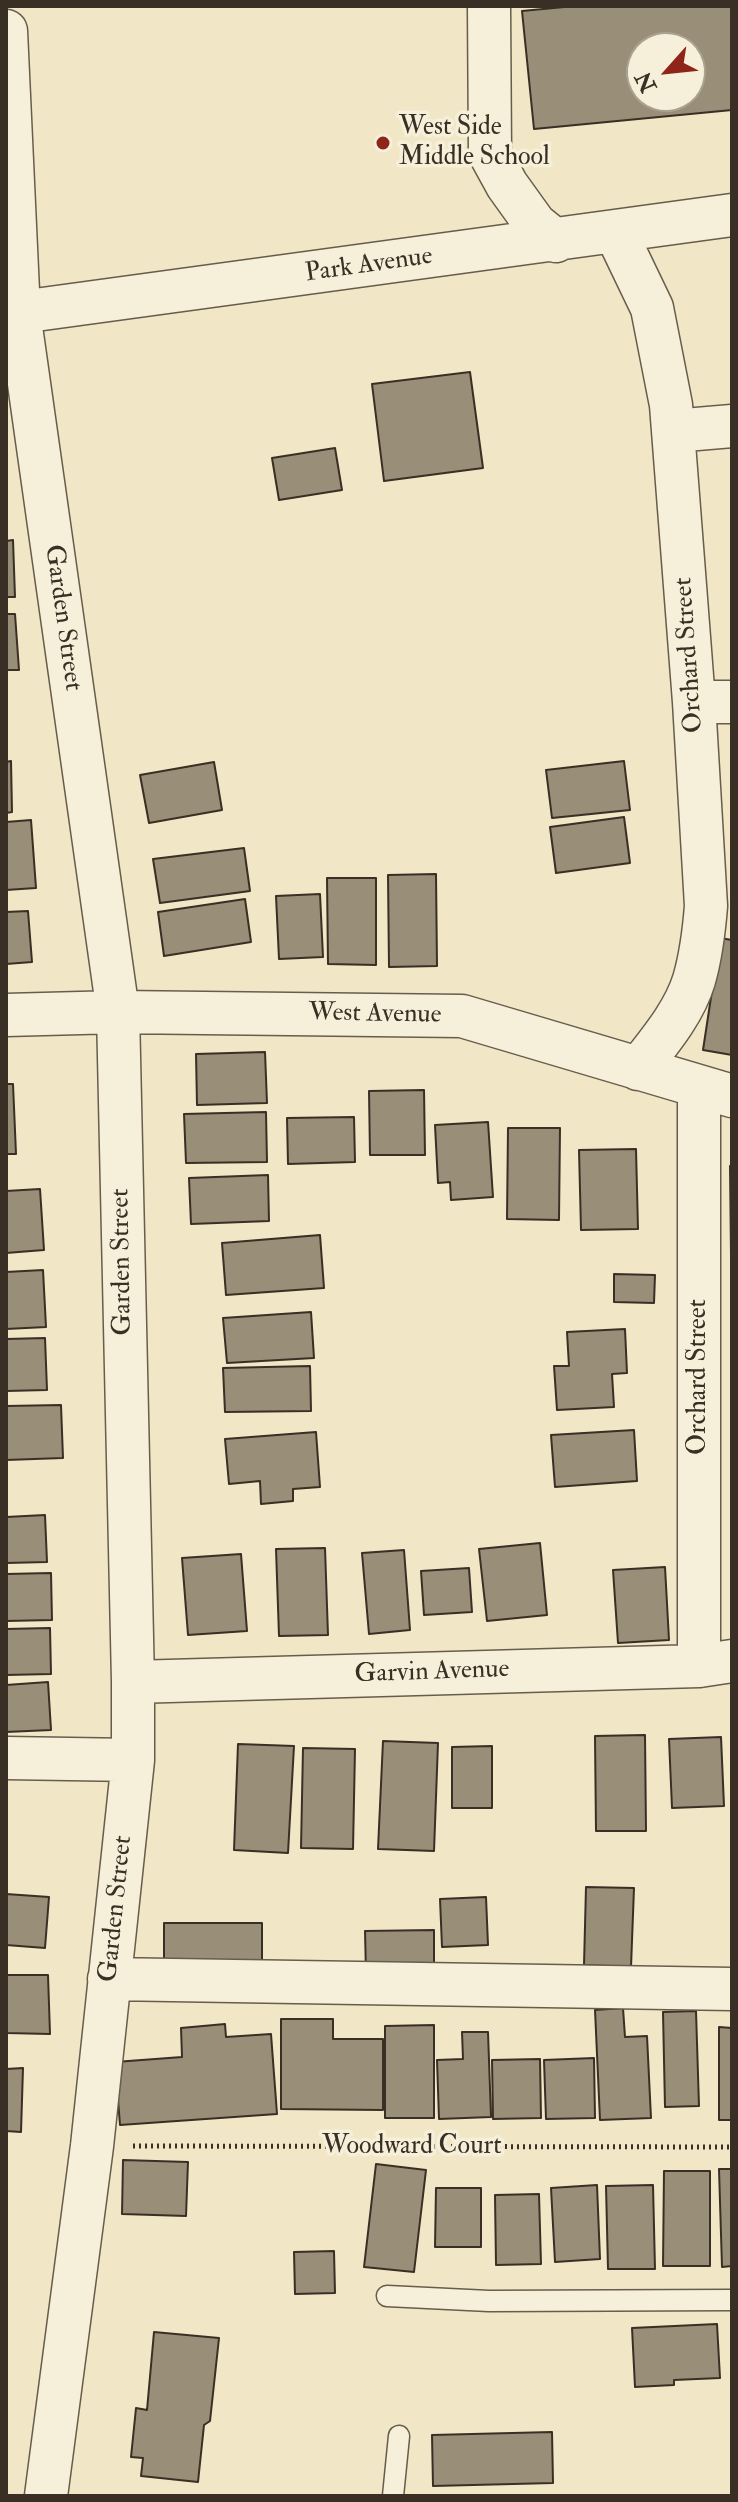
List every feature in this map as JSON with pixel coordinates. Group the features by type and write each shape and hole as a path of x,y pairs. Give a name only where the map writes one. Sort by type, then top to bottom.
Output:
{"street":[{"path":"489,6 490,154 507,185 535,224 556,241"},
{"name":"Garden Street","path":"6,31 12,314 118,1012 133,1682 133,1760 92,2146 46,2496"},
{"name":"Park Avenue","path":"12,314 732,215"},
{"name":"Orchard Street","path":"616,233 652,308 671,405 713,702 712,908 694,980 683,1006 638,1069"},
{"path":"673,431 732,426"},
{"name":"West Avenue","path":"6,1015 118,1012 462,1016 716,1092"},
{"name":"Orchard Street","path":"716,1092 716,1663"},
{"name":"Garvin Avenue","path":"133,1682 716,1663"},
{"path":"6,1758 133,1760"},
{"path":"109,1979 732,1989"}],"lane":[{"path":"387,2296 489,2301 732,2300"},
{"path":"393,2496 399,2436"}],"path":[{"name":"Woodward Court","path":"92,2146 732,2147"}],"building":[{"name":"West Side Middle School","path":"575,6 732,6 732,110 534,129 522,11"},
{"path":"470,372 483,468 384,481 372,384"},
{"path":"335,448 342,490 279,500 272,458"},
{"path":"13,540 15,597 6,597 6,541"},
{"path":"6,614 15,614 19,670 6,670"},
{"path":"11,761 12,812 6,813 6,762"},
{"path":"624,761 630,810 552,818 546,770"},
{"path":"214,762 222,810 149,823 140,775"},
{"path":"624,817 630,863 556,873 550,827"},
{"path":"31,820 36,888 6,890 6,822"},
{"path":"244,848 250,891 160,903 153,859"},
{"path":"436,874 437,966 389,967 388,875"},
{"path":"327,878 376,878 376,965 328,964"},
{"path":"320,894 323,957 279,959 276,896"},
{"path":"245,899 251,942 164,956 158,912"},
{"path":"28,911 32,962 6,964 6,912"},
{"path":"720,938 732,940 732,1055 703,1050"},
{"path":"265,1052 267,1103 197,1105 196,1054"},
{"path":"6,1084 13,1084 16,1154 6,1154"},
{"path":"424,1090 425,1155 370,1155 369,1091"},
{"path":"266,1112 267,1162 186,1163 184,1114"},
{"path":"354,1117 355,1162 288,1164 287,1118"},
{"path":"488,1122 493,1197 451,1200 450,1182 438,1183 435,1125"},
{"path":"508,1128 560,1128 559,1220 507,1219"},
{"path":"636,1149 638,1229 581,1230 579,1150"},
{"path":"732,1166 732,1255 731,1255"},
{"path":"268,1175 269,1221 191,1224 189,1178"},
{"path":"40,1189 44,1250 6,1253 6,1191"},
{"path":"320,1235 324,1288 226,1295 222,1243"},
{"path":"43,1270 46,1327 6,1329 6,1272"},
{"path":"614,1274 655,1275 654,1303 614,1302"},
{"path":"311,1312 314,1358 227,1363 223,1318"},
{"path":"625,1329 627,1373 612,1374 614,1407 557,1410 554,1366 569,1366 567,1332"},
{"path":"45,1338 47,1390 6,1391 6,1339"},
{"path":"310,1366 311,1411 225,1412 223,1368"},
{"path":"61,1405 63,1458 6,1460 6,1406"},
{"path":"634,1430 637,1481 555,1487 551,1435"},
{"path":"316,1432 320,1487 293,1489 293,1501 261,1504 260,1481 229,1484 225,1439"},
{"path":"45,1515 47,1562 6,1563 6,1517"},
{"path":"540,1543 547,1615 487,1621 479,1549"},
{"path":"325,1548 328,1635 279,1636 276,1549"},
{"path":"404,1550 410,1630 369,1634 362,1553"},
{"path":"241,1554 247,1631 188,1635 182,1558"},
{"path":"665,1567 669,1640 618,1643 613,1570"},
{"path":"469,1568 472,1612 424,1615 421,1571"},
{"path":"51,1573 52,1620 6,1621 6,1574"},
{"path":"50,1628 51,1674 6,1675 6,1629"},
{"path":"48,1682 51,1730 6,1732 6,1685"},
{"path":"645,1735 646,1831 596,1831 595,1736"},
{"path":"721,1737 724,1806 672,1808 669,1739"},
{"path":"383,1741 438,1743 434,1851 378,1849"},
{"path":"238,1744 294,1746 288,1853 234,1850"},
{"path":"492,1746 492,1808 452,1808 452,1747"},
{"path":"303,1748 355,1749 353,1849 301,1848"},
{"path":"586,1887 634,1888 631,1967 584,1965"},
{"path":"6,1894 49,1897 45,1948 6,1945"},
{"path":"486,1897 488,1945 442,1947 440,1899"},
{"path":"164,1923 262,1923 262,1979 164,1978"},
{"path":"434,1930 434,1973 366,1974 365,1931"},
{"path":"6,1975 48,1975 50,2034 6,2033"},
{"path":"623,2008 625,2037 647,2036 651,2118 600,2120 595,2010"},
{"path":"696,2011 699,2106 665,2107 663,2012"},
{"path":"281,2019 333,2019 333,2039 383,2039 383,2110 281,2109"},
{"path":"225,2024 226,2037 271,2034 277,2114 120,2125 115,2062 182,2057 181,2028"},
{"path":"434,2025 434,2118 385,2118 385,2026"},
{"path":"719,2027 732,2028 732,2120 719,2120"},
{"path":"462,2032 488,2032 491,2117 439,2119 437,2060 463,2059"},
{"path":"594,2058 595,2118 546,2119 544,2060"},
{"path":"540,2059 541,2118 493,2119 492,2060"},
{"path":"23,2068 21,2132 6,2131 6,2069"},
{"path":"123,2160 188,2162 186,2216 122,2214"},
{"path":"376,2164 426,2170 414,2272 364,2267"},
{"path":"719,2169 732,2169 732,2266 722,2267"},
{"path":"664,2171 710,2171 710,2266 663,2266"},
{"path":"597,2185 600,2259 555,2262 551,2188"},
{"path":"653,2185 655,2269 608,2269 606,2186"},
{"path":"436,2188 481,2188 481,2247 435,2247"},
{"path":"539,2194 541,2264 496,2265 495,2195"},
{"path":"334,2251 335,2293 295,2294 294,2252"},
{"path":"717,2324 720,2378 674,2380 674,2385 635,2387 632,2328"},
{"path":"154,2332 219,2338 210,2421 204,2425 198,2482 141,2476 143,2458 131,2457 136,2408 147,2410"},
{"path":"552,2432 553,2483 433,2486 432,2435"}],"place":[{"name":"West Side Middle School","path":"383,143"}]}
